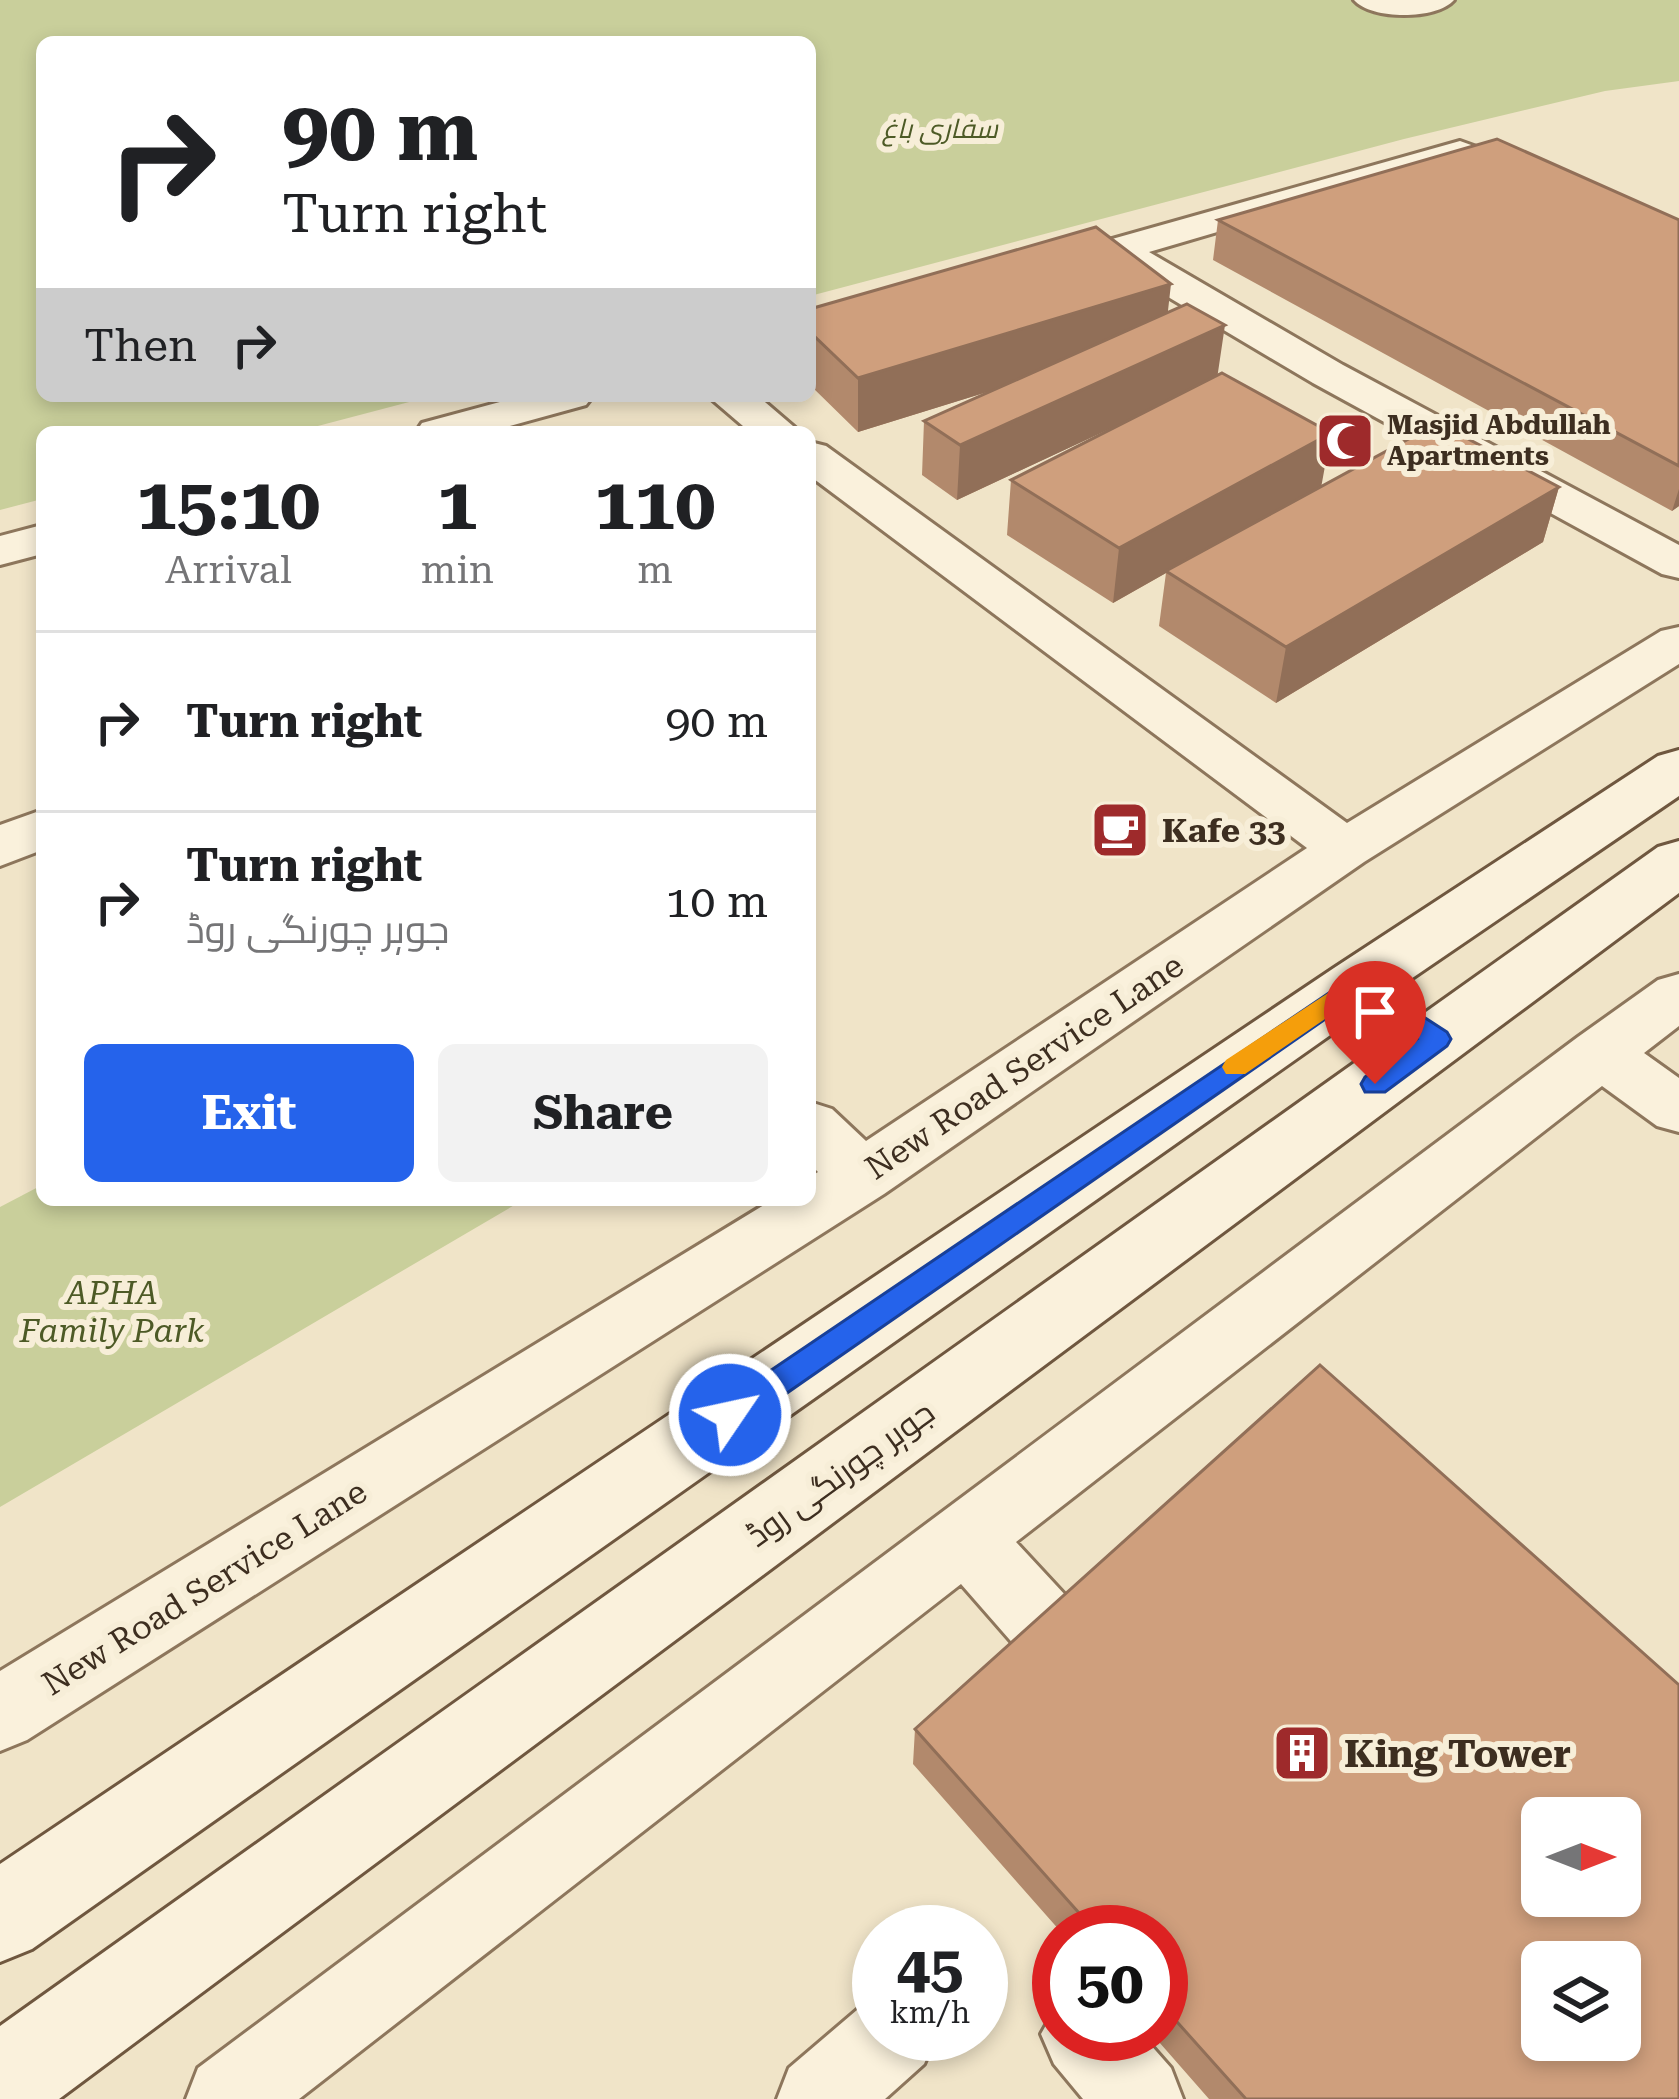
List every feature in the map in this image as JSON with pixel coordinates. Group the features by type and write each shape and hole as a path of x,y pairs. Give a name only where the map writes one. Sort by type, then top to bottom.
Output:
{"main road":[{"path":"0,1917 1357,984 1679,769"},
{"name":"جوہر چورنگی روڈ","path":"0,2084 1679,862"},
{"path":"1357,984 1437,1039"},
{"path":"1229,1072 1313,1130"}],"street":[{"path":"1371,0 1428,4 1437,0"},
{"path":"1007,279 1460,152 1561,194"},
{"path":"1117,250 1328,374 1679,564"},
{"path":"460,426 550,402"},
{"path":"738,402 770,426"},
{"path":"816,459 1345,849"},
{"path":"0,551 36,541"},
{"name":"New Road Service Lane","path":"816,1205 1345,849 1679,642"},
{"path":"0,848 36,831"},
{"path":"229,2099 1679,995"},
{"path":"1599,1053 1679,1109"},
{"path":"816,1132 862,1176"},
{"name":"New Road Service Lane","path":"0,1714 814,1206"},
{"path":"967,1538 1124,1713 1132,1730"},
{"path":"820,2099 864,2061"},
{"path":"1107,2061 1140,2099"}],"green space":[{"name":"سفاری باغ","path":"0,0 1679,0 1679,81 1605,91 1404,139 816,294 816,36 36,36 36,402 409,402 318,426 36,426 36,501 0,510"},
{"name":"APHA Family Park","path":"36,1188 36,1206 513,1206 0,1507 0,1207"}],"building":[{"path":"1497,139 1679,220 1679,466 1218,220"},
{"path":"1096,227 1171,284 858,378 816,338 816,307"},
{"path":"1187,304 1225,325 960,445 924,421"},
{"path":"1222,373 1331,433 1119,548 1011,480"},
{"path":"1438,423 1559,487 1286,647 1166,571"},
{"name":"King Tower","path":"1320,1365 1679,1685 1679,2099 1246,2099 1188,2034 1188,1905 1072,1905 915,1729"}],"slow traffic":[{"path":"1236,1067 1357,984 1390,1007"}],"place":[{"name":"Masjid Abdullah Apartments","path":"1345,441"},
{"name":"Kafe 33","path":"1120,830"},
{"name":"King Tower","path":"1302,1753"}],"route":[{"path":"730,1415 1357,984 1437,1039 1375,1084"}]}
